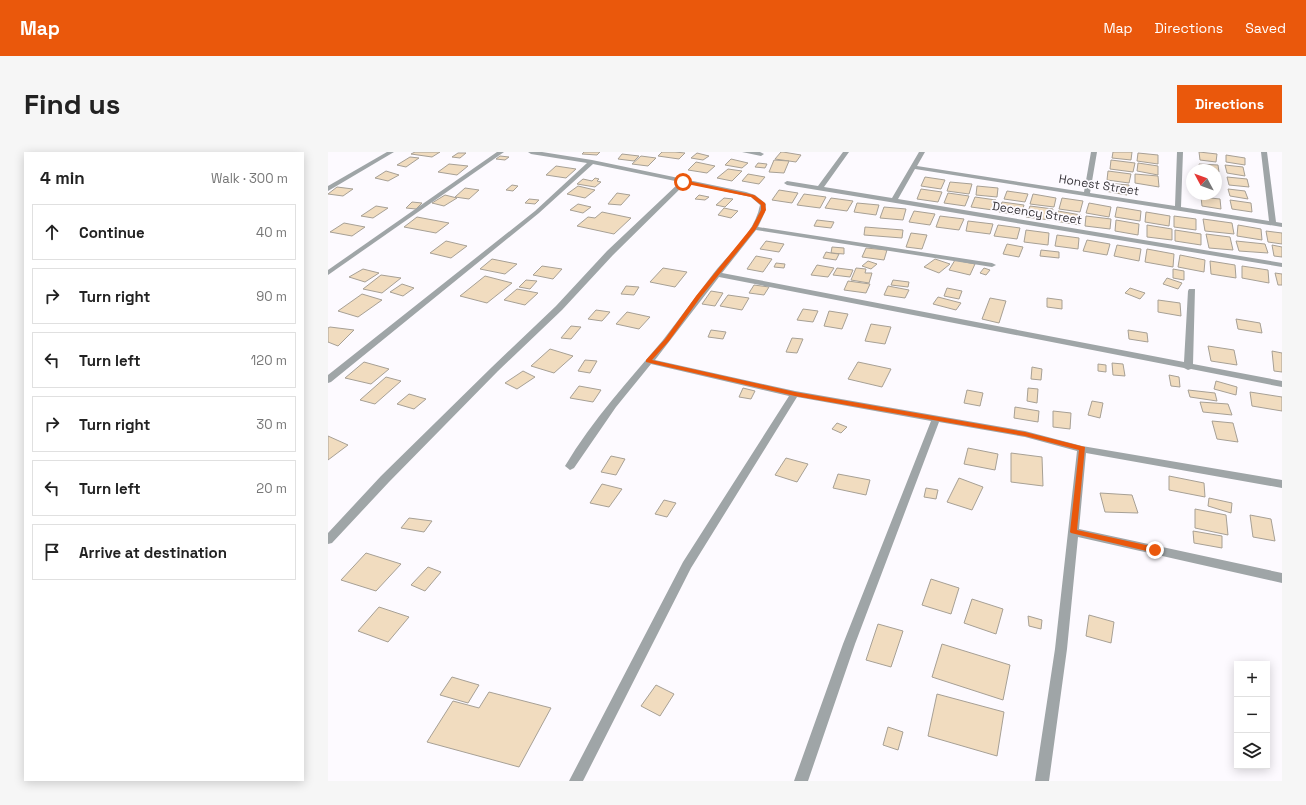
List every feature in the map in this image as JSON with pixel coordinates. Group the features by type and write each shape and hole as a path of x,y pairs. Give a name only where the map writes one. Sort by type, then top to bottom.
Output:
{"street":[{"path":"328,189 391,152"},
{"path":"328,273 502,152"},
{"path":"532,152 554,154 683,182 744,193 763,204 764,210 754,228 667,340 613,405 570,466"},
{"path":"745,152 760,154"},
{"path":"820,188 846,152"},
{"path":"894,201 922,152"},
{"path":"1087,194 1094,152"},
{"path":"1178,208 1180,152"},
{"path":"1264,152 1273,223"},
{"path":"328,380 537,212 592,162"},
{"name":"Honest Street","path":"913,167 1282,225"},
{"path":"328,540 385,479 494,369 559,308 616,248 683,182"},
{"name":"Decency Street","path":"787,183 1282,265"},
{"path":"754,228 992,265"},
{"path":"717,274 1188,367 1282,384"},
{"path":"1188,367 1192,291"},
{"path":"648,361 795,394 882,408 936,419 970,423 1025,434 1082,449 1282,484"},
{"path":"578,780 687,565 795,394"},
{"path":"801,781 827,701 885,547 936,419"},
{"path":"1042,781 1061,649 1082,449"},
{"path":"1073,532 1282,578"}],"building":[{"path":"415,152 440,152 432,157 411,154"},
{"path":"584,152 600,152 597,155 582,154"},
{"path":"662,152 685,153 679,159 658,156"},
{"path":"781,152 801,155 796,162 775,159"},
{"path":"1113,152 1132,152 1131,160 1112,158"},
{"path":"1199,152 1217,154 1216,162 1200,160"},
{"path":"458,153 466,153 460,158 452,157"},
{"path":"697,153 709,156 703,160 691,158"},
{"path":"1138,153 1158,155 1158,164 1137,161"},
{"path":"622,154 639,156 634,161 618,159"},
{"path":"1226,155 1245,158 1245,165 1226,162"},
{"path":"500,156 509,157 505,160 496,159"},
{"path":"641,156 656,158 648,166 632,164"},
{"path":"410,157 419,158 406,167 397,165"},
{"path":"731,159 748,163 742,168 725,165"},
{"path":"774,160 789,161 784,173 769,172"},
{"path":"1111,160 1135,163 1133,172 1110,169"},
{"path":"696,162 715,166 707,173 688,170"},
{"path":"758,163 767,164 765,168 755,167"},
{"path":"1138,163 1158,166 1158,175 1137,171"},
{"path":"449,164 468,166 457,175 438,172"},
{"path":"1225,165 1243,167 1245,176 1227,173"},
{"path":"556,166 576,169 566,178 546,175"},
{"path":"728,169 742,171 732,181 717,178"},
{"path":"386,171 399,175 388,181 375,178"},
{"path":"1108,171 1131,174 1129,183 1107,180"},
{"path":"748,174 765,177 759,184 742,181"},
{"path":"1135,174 1158,176 1159,187 1135,183"},
{"path":"925,177 945,180 941,189 921,186"},
{"path":"1227,177 1247,179 1249,187 1229,185"},
{"path":"595,178 599,179 597,181 601,182 595,187 577,184 583,179 592,181"},
{"path":"950,182 972,184 969,194 947,191"},
{"path":"1104,183 1129,185 1127,195 1105,191"},
{"path":"512,185 518,186 513,191 506,190"},
{"path":"578,186 595,190 585,198 567,194"},
{"path":"977,186 998,188 997,197 976,195"},
{"path":"337,187 353,189 343,196 328,194"},
{"path":"465,188 479,190 469,199 455,197"},
{"path":"921,189 942,192 938,202 917,199"},
{"path":"1228,189 1245,191 1248,199 1230,196"},
{"path":"779,190 798,193 792,203 772,200"},
{"path":"1007,191 1028,194 1025,202 1004,199"},
{"path":"617,193 630,195 621,205 608,204"},
{"path":"948,193 969,196 965,206 944,203"},
{"path":"804,194 826,197 820,208 797,205"},
{"path":"1033,194 1056,198 1054,207 1030,204"},
{"path":"445,195 457,198 444,206 432,203"},
{"path":"699,195 709,197 705,200 695,199"},
{"path":"975,197 996,200 993,210 971,207"},
{"path":"724,198 733,199 725,207 716,205"},
{"path":"831,198 853,201 847,211 825,208"},
{"path":"1062,198 1083,201 1080,212 1059,209"},
{"path":"529,199 539,200 535,204 525,203"},
{"path":"1201,200 1220,200 1221,209 1202,206"},
{"path":"1230,200 1251,203 1252,212 1232,209"},
{"path":"412,202 422,203 416,209 406,208"},
{"path":"1002,202 1024,205 1021,215 999,212"},
{"path":"857,203 879,205 876,215 854,212"},
{"path":"1089,203 1111,207 1109,217 1086,213"},
{"path":"578,204 591,207 583,213 570,210"},
{"path":"376,206 388,208 373,218 361,216"},
{"path":"1030,206 1053,209 1050,220 1026,217"},
{"path":"884,207 906,209 903,220 880,218"},
{"path":"1117,207 1141,211 1140,221 1115,217"},
{"path":"724,208 738,211 731,218 718,215"},
{"path":"914,211 935,214 930,225 909,222"},
{"path":"1058,211 1081,215 1080,225 1055,221"},
{"path":"602,212 631,218 614,234 577,226 588,217 595,218"},
{"path":"1146,212 1170,216 1169,226 1145,222"},
{"path":"940,216 964,219 959,230 936,227"},
{"path":"1086,216 1111,219 1110,229 1085,226"},
{"path":"1174,216 1196,219 1196,230 1174,227"},
{"path":"417,217 449,223 436,233 404,227"},
{"path":"1203,219 1232,223 1234,234 1205,231"},
{"path":"817,220 834,222 831,228 814,226"},
{"path":"1116,220 1139,224 1138,235 1115,231"},
{"path":"968,221 993,224 990,234 966,231"},
{"path":"344,223 365,227 352,236 330,232"},
{"path":"998,225 1020,228 1017,239 994,236"},
{"path":"1147,225 1172,229 1172,240 1147,237"},
{"path":"1238,225 1261,229 1262,240 1237,236"},
{"path":"865,227 903,230 902,238 864,235"},
{"path":"1026,230 1049,233 1048,245 1024,242"},
{"path":"1175,230 1201,234 1201,245 1175,241"},
{"path":"1266,231 1282,233 1282,244 1268,242"},
{"path":"911,233 927,235 922,249 906,247"},
{"path":"1206,234 1230,237 1233,250 1209,248"},
{"path":"1057,235 1079,238 1078,249 1055,246"},
{"path":"1087,240 1110,244 1107,255 1083,251"},
{"path":"446,241 467,246 451,258 430,253"},
{"path":"766,241 784,244 779,252 760,249"},
{"path":"1236,241 1265,244 1268,253 1239,251"},
{"path":"1007,244 1023,247 1019,257 1003,254"},
{"path":"1117,245 1141,249 1139,261 1114,256"},
{"path":"1272,245 1282,247 1282,257 1274,256"},
{"path":"832,247 844,248 844,254 831,253"},
{"path":"866,248 887,250 884,260 862,257"},
{"path":"1147,249 1174,254 1173,267 1145,262"},
{"path":"1041,250 1059,252 1059,258 1040,256"},
{"path":"826,252 839,254 836,260 823,258"},
{"path":"1180,255 1205,260 1204,272 1178,267"},
{"path":"756,256 772,259 763,272 747,269"},
{"path":"492,259 517,264 505,274 480,269"},
{"path":"935,259 950,264 939,273 924,267"},
{"path":"955,260 975,264 970,275 949,270"},
{"path":"868,261 877,264 871,269 862,266"},
{"path":"1210,261 1235,265 1236,278 1211,274"},
{"path":"776,263 785,264 784,268 774,267"},
{"path":"817,265 834,268 828,277 811,275"},
{"path":"542,266 562,269 553,279 533,275"},
{"path":"1242,266 1268,270 1269,283 1242,278"},
{"path":"663,268 687,272 675,287 650,282"},
{"path":"837,268 853,270 850,277 833,275"},
{"path":"856,268 866,269 865,273 872,273 869,283 851,280"},
{"path":"984,268 990,270 986,275 980,273"},
{"path":"363,269 379,273 365,282 349,277"},
{"path":"1173,269 1184,271 1184,280 1173,278"},
{"path":"1275,273 1282,274 1282,285 1278,285"},
{"path":"381,275 401,278 382,293 363,289"},
{"path":"485,276 512,283 487,303 460,296"},
{"path":"1167,278 1182,283 1178,289 1163,284"},
{"path":"526,280 537,281 530,289 519,287"},
{"path":"893,280 909,282 908,287 891,285"},
{"path":"848,281 870,284 866,293 844,290"},
{"path":"402,284 414,288 403,296 390,292"},
{"path":"754,285 769,287 764,295 749,293"},
{"path":"626,286 639,287 634,295 621,294"},
{"path":"888,286 909,290 905,298 884,295"},
{"path":"947,288 962,291 959,299 944,296"},
{"path":"1130,288 1145,293 1140,299 1125,293"},
{"path":"517,289 538,293 525,305 504,300"},
{"path":"711,291 723,293 715,306 702,304"},
{"path":"362,294 382,300 358,317 338,311"},
{"path":"728,295 749,298 742,310 720,306"},
{"path":"938,297 961,303 956,310 933,304"},
{"path":"990,298 1006,301 999,323 982,319"},
{"path":"1047,298 1062,300 1062,309 1047,307"},
{"path":"1158,300 1180,303 1181,316 1158,312"},
{"path":"803,309 818,311 813,322 797,320"},
{"path":"596,310 610,312 602,321 588,319"},
{"path":"829,311 848,314 842,329 824,326"},
{"path":"627,312 650,317 639,329 616,324"},
{"path":"1236,319 1260,323 1262,333 1238,329"},
{"path":"871,324 891,327 885,344 865,341"},
{"path":"571,326 581,327 571,339 561,338"},
{"path":"328,328 354,330 338,346 328,342"},
{"path":"711,330 726,332 723,339 708,337"},
{"path":"1128,330 1147,333 1148,342 1129,339"},
{"path":"792,338 803,339 797,353 786,352"},
{"path":"1208,346 1234,350 1237,365 1211,361"},
{"path":"550,349 573,356 554,373 531,366"},
{"path":"1272,351 1282,353 1282,372 1274,371"},
{"path":"585,360 597,361 590,373 578,371"},
{"path":"364,362 389,369 371,384 345,378"},
{"path":"858,362 891,369 882,387 848,379"},
{"path":"1112,363 1123,364 1125,376 1113,375"},
{"path":"1098,364 1106,365 1106,372 1098,371"},
{"path":"1032,367 1042,369 1041,380 1031,379"},
{"path":"523,371 535,377 517,389 505,383"},
{"path":"1169,375 1179,377 1180,387 1171,386"},
{"path":"386,377 401,381 375,404 360,400"},
{"path":"1216,381 1237,387 1236,395 1214,389"},
{"path":"579,386 601,390 593,402 570,398"},
{"path":"743,388 755,391 751,399 739,397"},
{"path":"1028,388 1038,389 1037,403 1027,401"},
{"path":"967,390 983,393 980,406 964,403"},
{"path":"1188,390 1215,393 1217,401 1190,397"},
{"path":"1250,392 1282,397 1282,411 1252,406"},
{"path":"409,394 426,399 414,409 397,404"},
{"path":"1092,401 1103,403 1100,418 1088,415"},
{"path":"1200,402 1228,404 1232,415 1203,412"},
{"path":"1015,407 1039,411 1038,422 1014,418"},
{"path":"1053,411 1071,413 1070,429 1053,427"},
{"path":"1212,421 1233,423 1238,442 1217,439"},
{"path":"837,423 847,427 841,433 832,429"},
{"path":"328,436 348,445 328,460"},
{"path":"968,448 998,454 995,470 964,464"},
{"path":"1011,453 1042,457 1043,486 1011,482"},
{"path":"611,456 625,459 616,475 601,472"},
{"path":"786,458 808,464 797,482 775,475"},
{"path":"838,474 870,480 866,495 833,488"},
{"path":"1169,476 1204,483 1205,497 1169,490"},
{"path":"959,478 983,487 972,510 947,502"},
{"path":"602,484 622,489 609,507 590,503"},
{"path":"926,488 938,490 936,499 924,497"},
{"path":"1100,493 1132,495 1138,513 1105,512"},
{"path":"1209,498 1232,503 1231,513 1208,506"},
{"path":"664,500 676,503 667,517 655,514"},
{"path":"1195,509 1226,515 1228,535 1195,528"},
{"path":"1250,515 1271,519 1275,541 1253,537"},
{"path":"409,518 432,521 424,532 401,528"},
{"path":"1193,531 1222,536 1222,548 1194,543"},
{"path":"366,553 401,564 376,591 341,580"},
{"path":"428,567 441,572 425,591 411,585"},
{"path":"931,579 959,588 951,614 922,605"},
{"path":"972,599 1003,609 996,634 964,623"},
{"path":"379,607 409,617 388,642 358,631"},
{"path":"1089,615 1114,622 1111,643 1086,636"},
{"path":"1028,616 1042,620 1041,629 1029,626"},
{"path":"878,624 903,631 891,667 866,660"},
{"path":"942,644 1010,665 1003,700 932,677"},
{"path":"452,677 479,685 468,703 440,695"},
{"path":"656,685 674,694 660,716 641,706"},
{"path":"489,692 551,708 519,767 427,742 453,701 479,708"},
{"path":"937,694 1004,712 997,756 928,736"},
{"path":"888,727 903,732 898,750 883,745"}],"route":[{"path":"683,182 753,196 763,204 764,210 754,228 698,297 667,340 648,361 795,394 882,408 936,419 970,423 1025,434 1082,449 1073,532 1155,550"}]}
